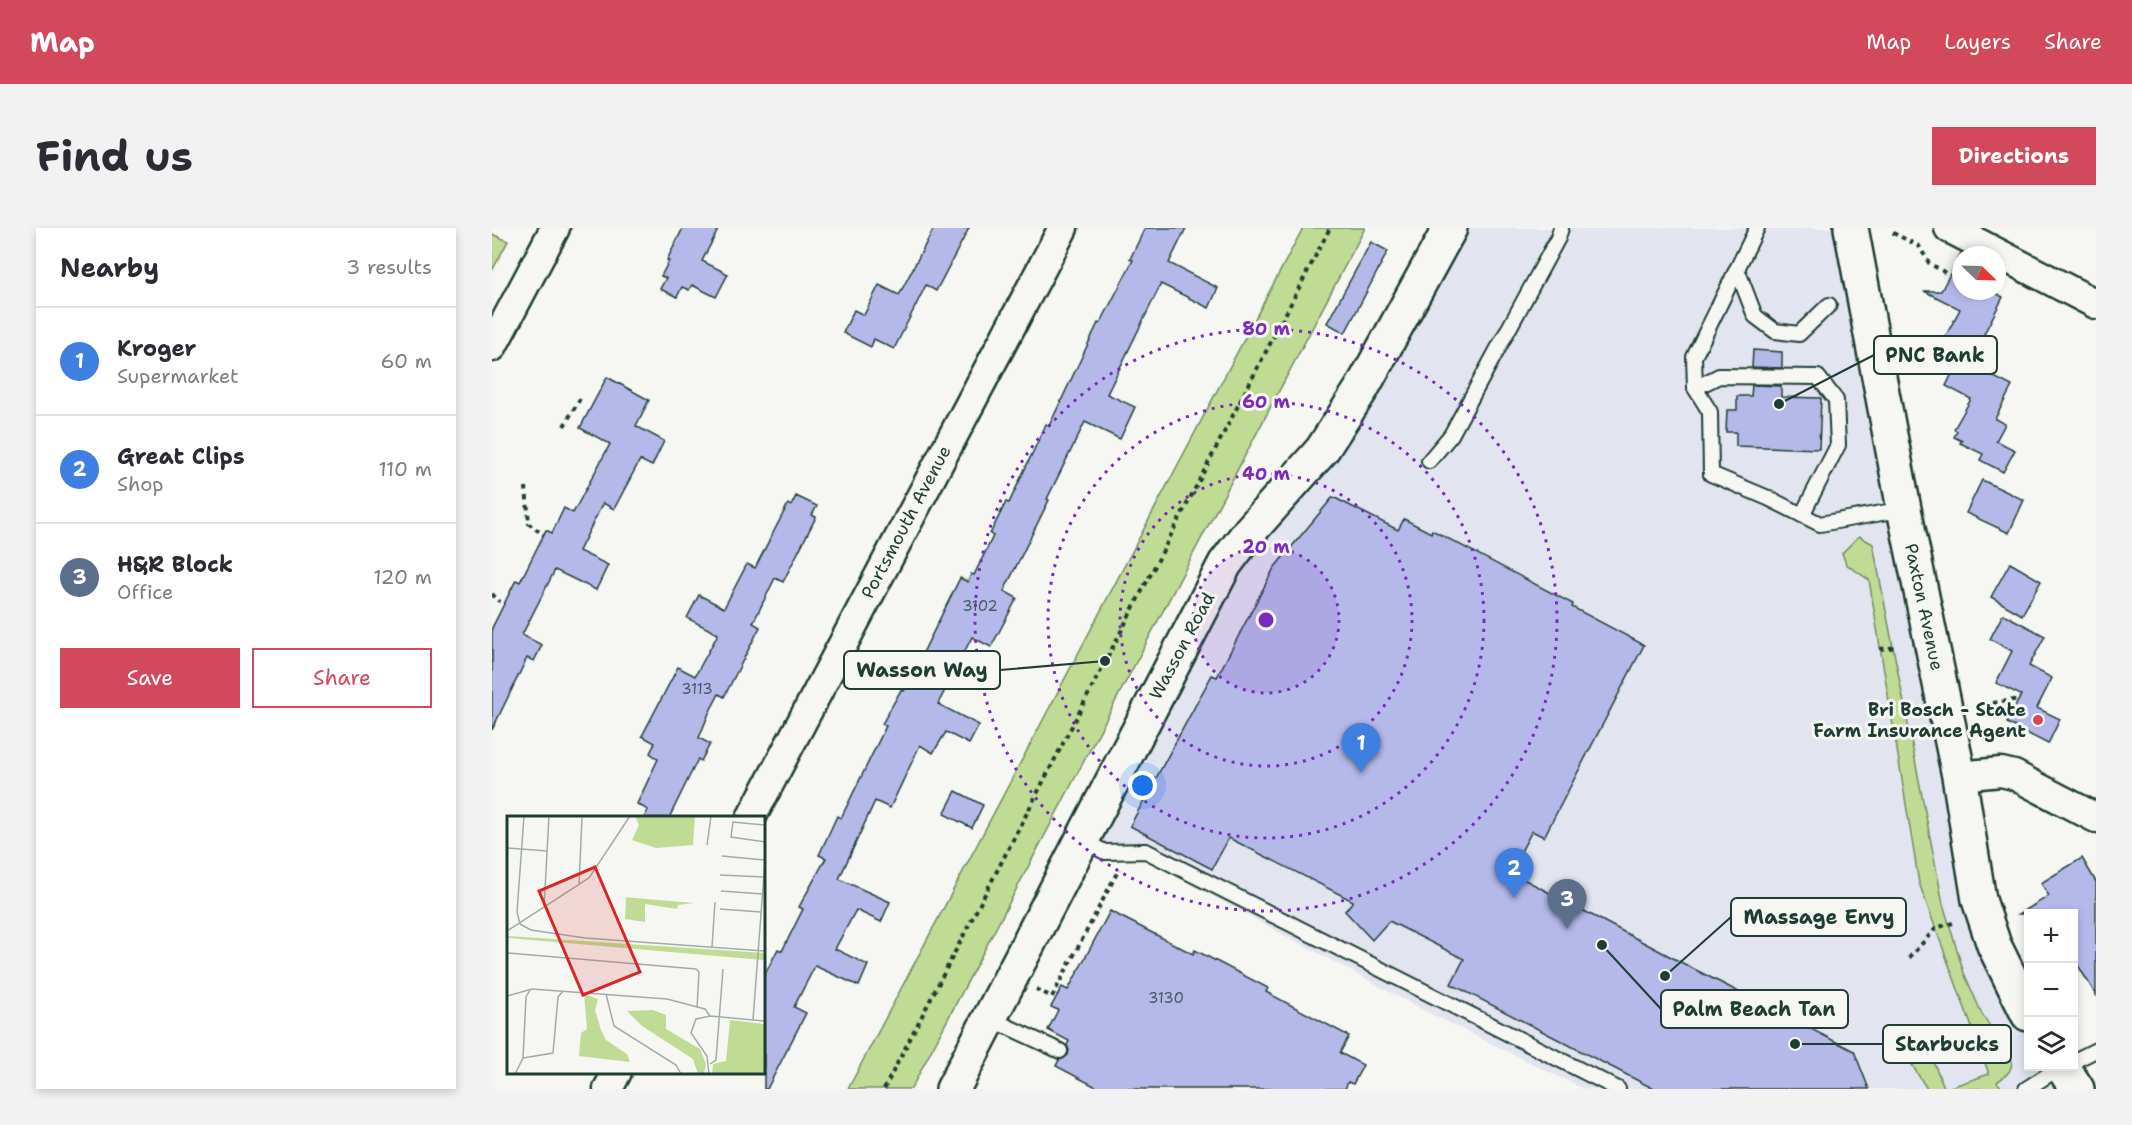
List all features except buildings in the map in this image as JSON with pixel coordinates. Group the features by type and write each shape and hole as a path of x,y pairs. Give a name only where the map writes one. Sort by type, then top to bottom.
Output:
{"street":[{"path":"492,347 555,228"},
{"name":"Portsmouth Avenue","path":"752,816 1063,228"},
{"name":"Wasson Road","path":"953,1089 1225,564 1250,531 1322,450 1362,388 1450,228"},
{"name":"Paxton Avenue","path":"1851,228 1904,509 1959,776 1983,914 1994,945 2024,1006"},
{"path":"1949,228 2096,304"},
{"path":"1959,776 2001,772 2014,775 2096,818"},
{"path":"2065,1071 2077,1089"},
{"path":"608,1089 615,1074"}],"lane":[{"path":"1429,461 1451,435 1558,238 1561,228"},
{"path":"1757,228 1694,357 1695,388 1710,412 1711,474 1820,524 1904,509"},
{"path":"1737,268 1755,316 1775,331 1799,334 1829,304"},
{"path":"1695,388 1719,376 1818,377 1836,400 1838,445 1802,515"},
{"path":"1081,840 1106,852 1146,851 1618,1089"},
{"path":"989,1018 1060,1051"},
{"path":"2078,1059 2096,1050"},
{"path":"2026,1089 2054,1071"}],"path":[{"path":"884,1089 1330,228"},
{"path":"1893,233 1919,246 1929,263 1949,275"},
{"path":"564,426 581,397"},
{"path":"526,487 529,524 544,535"},
{"path":"492,594 500,602"},
{"path":"1881,650 1897,647"},
{"path":"1993,703 2020,699"},
{"path":"1035,989 1052,998 1121,865"},
{"path":"1909,958 1936,928 1953,923"},
{"path":"1931,1056 1945,1050"}],"shaded area":[{"path":"1450,228 1851,228 1959,776 2024,1000 2024,1071 2065,1071 2077,1089 1584,1089 1429,1013 1149,862 1081,840 1250,531"}],"green space":[{"path":"1303,228 1365,228 911,1089 848,1089"},
{"path":"492,234 508,241 492,271"},
{"path":"1859,536 1873,544 1943,904 1964,973 1982,1014 2012,1061 2009,1071 1997,1082 2001,1087 1997,1089 1945,1089 1989,1074 1919,883 1869,580 1846,564 1842,553"},
{"path":"1932,1059 1945,1089 1927,1089 1912,1065"}],"place":[{"name":"PNC Bank","path":"1779,404"},
{"name":"Wasson Way","path":"1105,661"},
{"name":"Bri Bosch - State Farm Insurance Agent","path":"2038,720"},
{"name":"Kroger","path":"1361,773"},
{"name":"Great Clips","path":"1514,898"},
{"name":"H&R Block","path":"1567,929"},
{"name":"Palm Beach Tan","path":"1602,945"},
{"name":"Massage Envy","path":"1665,976"},
{"name":"Starbucks","path":"1795,1044"}]}
